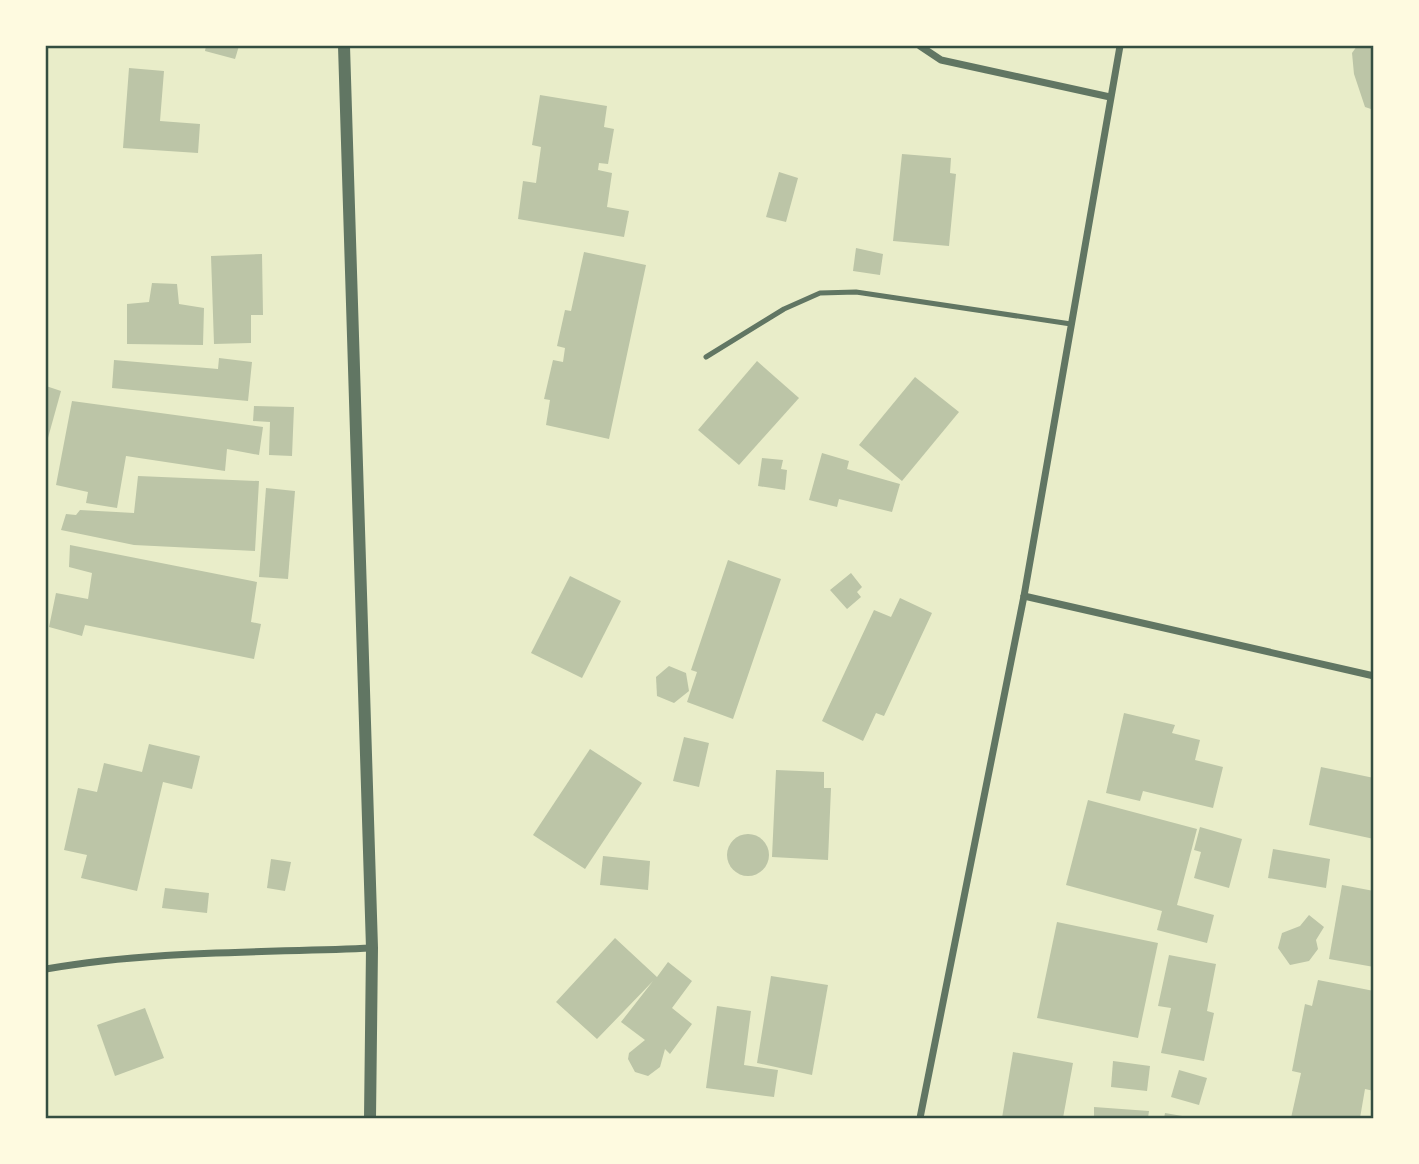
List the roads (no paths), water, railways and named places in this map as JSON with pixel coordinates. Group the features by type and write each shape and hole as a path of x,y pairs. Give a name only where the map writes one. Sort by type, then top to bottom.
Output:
{"street":[{"path":"344,46 372,948 370,1118"},
{"path":"920,46 941,60 1110,97"},
{"path":"920,1118 1024,596 1120,46"},
{"path":"1024,596 1374,676"},
{"path":"46,970 104,959 162,954 372,948"}],"lane":[{"path":"706,357 785,309 820,293 856,292 1071,324"}]}
